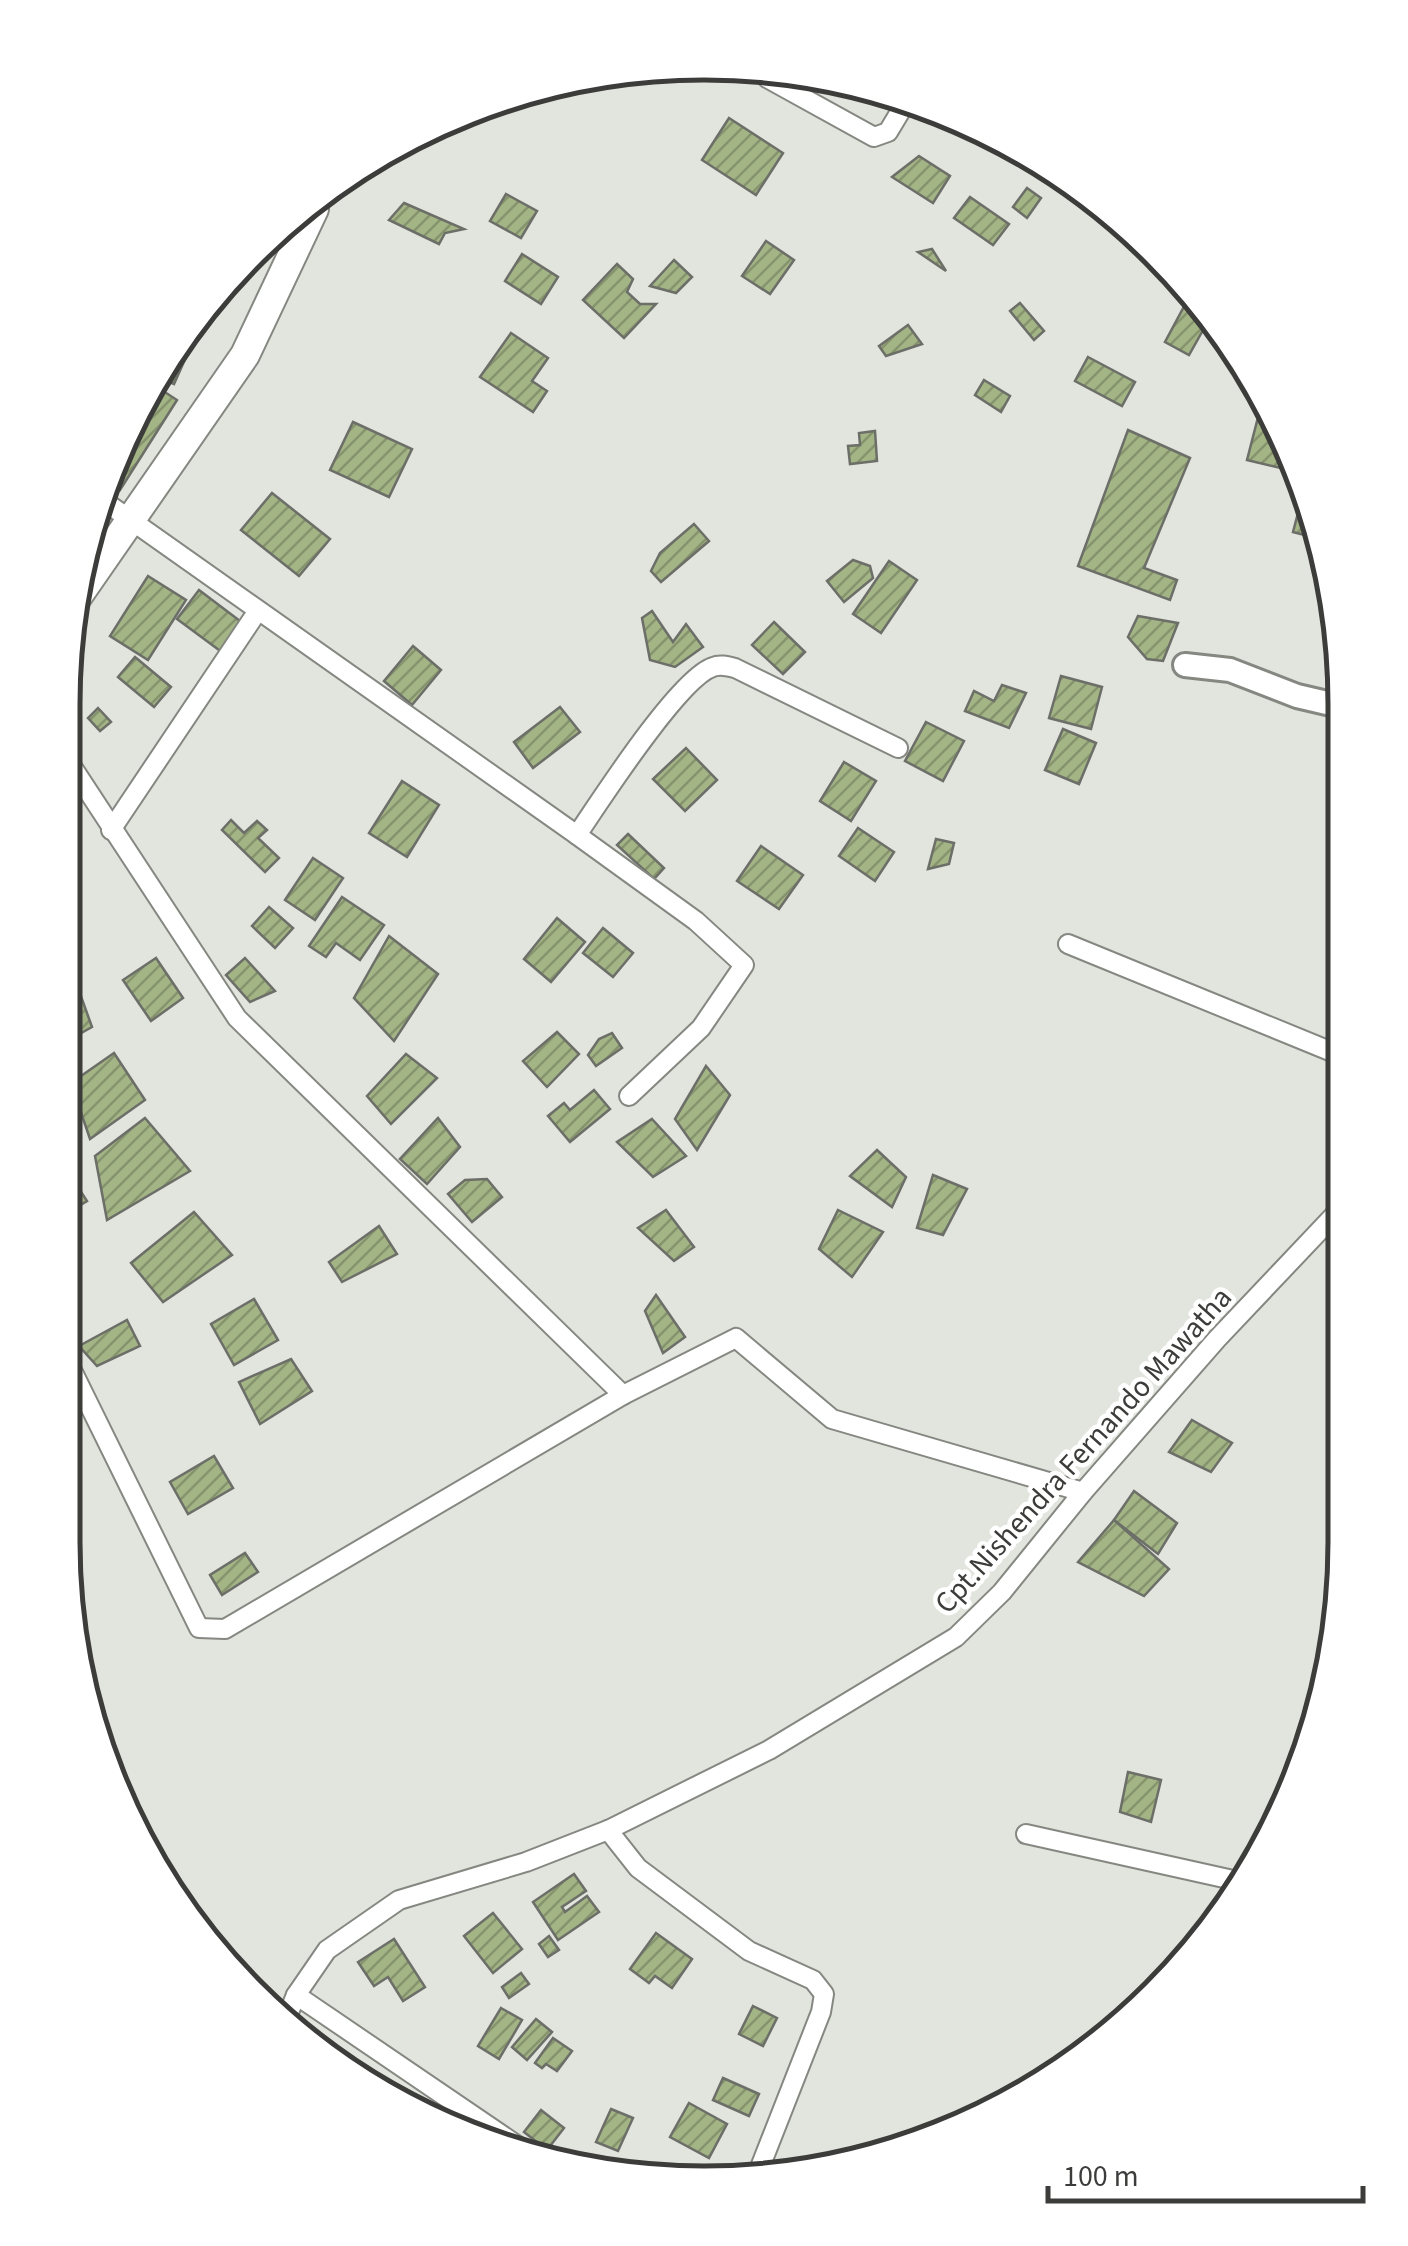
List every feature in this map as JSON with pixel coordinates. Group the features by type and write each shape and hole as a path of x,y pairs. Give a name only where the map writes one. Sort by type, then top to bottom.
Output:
{"main road":[{"path":"94,573 245,355 307,223"}],"street":[{"path":"779,84 874,138 888,132 900,112"},
{"path":"112,506 577,835 696,922 744,965 701,1028 629,1096"},
{"path":"111,830 258,612"},
{"path":"1185,665 1230,670 1328,704"},
{"path":"577,835 634,750 695,677 714,666 735,668 898,748"},
{"path":"80,780 237,1018 623,1395"},
{"path":"1068,944 1328,1050"},
{"name":"Cpt.Nishendra Fernando Mawatha","path":"291,2009 327,1950 399,1900 526,1862 608,1830 769,1750 956,1637 1002,1592 1216,1338 1328,1222"},
{"path":"80,1402 199,1628 225,1629 623,1395 736,1338 832,1418 1083,1492"},
{"path":"608,1830 638,1868 749,1951 813,1980 824,1994 821,2012 762,2163"},
{"path":"1026,1834 1229,1879"},
{"path":"296,1996 494,2130"}],"building":[{"path":"729,118 783,153 756,195 702,160"},
{"path":"919,156 950,176 933,203 892,177"},
{"path":"1027,188 1041,198 1027,218 1013,207"},
{"path":"506,194 537,211 521,238 490,221"},
{"path":"970,197 1009,224 993,245 954,218"},
{"path":"404,203 464,229 445,233 439,244 389,220"},
{"path":"766,241 794,260 770,294 742,276"},
{"path":"932,249 946,271 918,252"},
{"path":"522,254 558,277 541,304 505,281"},
{"path":"674,260 692,277 676,293 650,286"},
{"path":"617,264 633,279 627,292 640,304 656,304 624,338 583,300"},
{"path":"1020,303 1044,331 1034,340 1010,311"},
{"path":"1184,306 1203,330 1189,355 1165,342"},
{"path":"908,325 922,344 886,356 879,346"},
{"path":"511,333 548,358 532,381 547,391 533,412 480,377"},
{"path":"188,353 174,384 170,382"},
{"path":"1088,357 1135,382 1122,406 1075,381"},
{"path":"984,380 1010,396 1001,412 975,395"},
{"path":"164,392 177,400 120,490 127,465"},
{"path":"1258,417 1282,468 1247,460"},
{"path":"353,422 412,449 389,497 330,470"},
{"path":"1128,430 1190,458 1144,568 1177,580 1170,600 1078,566"},
{"path":"875,431 877,461 850,464 848,446 860,445 859,433"},
{"path":"272,493 330,539 299,576 241,530"},
{"path":"1298,513 1305,535 1293,532"},
{"path":"694,524 709,541 661,582 651,571 660,553"},
{"path":"853,560 870,566 873,578 844,602 827,581"},
{"path":"889,561 917,580 881,633 853,614"},
{"path":"148,576 186,600 148,660 110,636"},
{"path":"199,590 244,624 223,653 177,619"},
{"path":"652,611 673,642 686,624 703,647 675,667 650,660 642,618"},
{"path":"1138,616 1178,623 1163,661 1147,659 1128,637"},
{"path":"774,622 805,652 783,674 752,645"},
{"path":"413,646 441,670 412,705 384,681"},
{"path":"135,657 171,687 154,707 118,677"},
{"path":"1061,676 1102,687 1091,729 1049,718"},
{"path":"1002,685 1026,693 1009,728 965,711 974,691 994,701"},
{"path":"560,707 580,732 533,768 514,742"},
{"path":"98,708 111,722 100,731 88,718"},
{"path":"926,722 964,741 943,781 905,761"},
{"path":"1063,729 1096,743 1079,784 1045,770"},
{"path":"686,748 717,780 685,811 653,779"},
{"path":"844,762 876,781 851,821 820,801"},
{"path":"402,781 439,805 407,857 369,833"},
{"path":"231,820 244,833 257,821 267,830 258,838 279,858 265,872 222,830"},
{"path":"858,828 894,852 875,881 839,856"},
{"path":"628,834 664,868 654,879 617,845"},
{"path":"936,839 954,843 949,864 928,869"},
{"path":"761,846 803,875 779,909 737,881"},
{"path":"313,858 343,878 315,920 285,900"},
{"path":"342,897 384,925 360,960 336,943 326,957 309,946"},
{"path":"269,907 293,928 275,948 252,926"},
{"path":"557,918 585,942 551,982 524,959"},
{"path":"603,928 633,953 613,977 583,953"},
{"path":"389,936 438,974 394,1041 354,998"},
{"path":"156,958 183,998 151,1021 123,980"},
{"path":"245,958 275,991 250,1002 226,975"},
{"path":"80,994 92,1027 80,1034"},
{"path":"557,1032 579,1054 547,1087 523,1061"},
{"path":"612,1033 622,1048 596,1066 588,1055 599,1039"},
{"path":"114,1053 145,1100 90,1139 80,1110 80,1077"},
{"path":"406,1054 437,1078 391,1124 367,1096"},
{"path":"706,1066 730,1095 697,1150 675,1119"},
{"path":"594,1090 610,1109 570,1142 548,1116 564,1103 570,1110"},
{"path":"145,1118 190,1171 107,1220 95,1156"},
{"path":"438,1118 460,1147 427,1184 400,1159"},
{"path":"652,1119 686,1156 653,1177 617,1142"},
{"path":"877,1150 906,1177 892,1207 850,1176"},
{"path":"933,1175 967,1189 943,1235 917,1228"},
{"path":"487,1179 502,1197 472,1222 448,1194 465,1180"},
{"path":"666,1210 694,1247 674,1261 638,1228"},
{"path":"838,1210 883,1232 852,1277 819,1249"},
{"path":"194,1212 232,1255 163,1302 131,1263"},
{"path":"379,1226 397,1254 342,1282 329,1262"},
{"path":"656,1295 685,1337 663,1353 645,1311"},
{"path":"254,1299 278,1340 234,1365 211,1324"},
{"path":"127,1320 140,1346 97,1366 80,1345"},
{"path":"291,1359 312,1391 260,1424 239,1382"},
{"path":"1192,1420 1232,1443 1211,1472 1169,1452"},
{"path":"214,1456 233,1488 188,1514 170,1482"},
{"path":"1134,1491 1177,1523 1158,1554 1114,1520"},
{"path":"1114,1520 1169,1569 1144,1596 1078,1562"},
{"path":"245,1553 258,1572 222,1595 210,1575"},
{"path":"1128,1772 1161,1780 1151,1822 1120,1812"},
{"path":"574,1874 586,1891 562,1907 565,1912 587,1896 599,1912 558,1940 533,1902"},
{"path":"493,1913 522,1949 493,1973 464,1936"},
{"path":"656,1933 692,1959 672,1988 655,1976 649,1983 630,1969"},
{"path":"549,1936 559,1950 548,1957 539,1944"},
{"path":"394,1939 425,1987 403,2001 388,1977 374,1986 358,1962"},
{"path":"521,1973 529,1984 509,1998 502,1987"},
{"path":"753,2006 777,2018 763,2046 739,2034"},
{"path":"501,2008 522,2020 499,2059 478,2046"},
{"path":"536,2019 552,2032 527,2060 512,2047"},
{"path":"553,2038 572,2051 557,2071 535,2063"},
{"path":"723,2078 759,2094 749,2116 713,2100"},
{"path":"689,2103 727,2124 709,2158 670,2137"},
{"path":"611,2109 633,2118 618,2151 596,2142"},
{"path":"541,2110 564,2128 550,2147 524,2132"}]}
